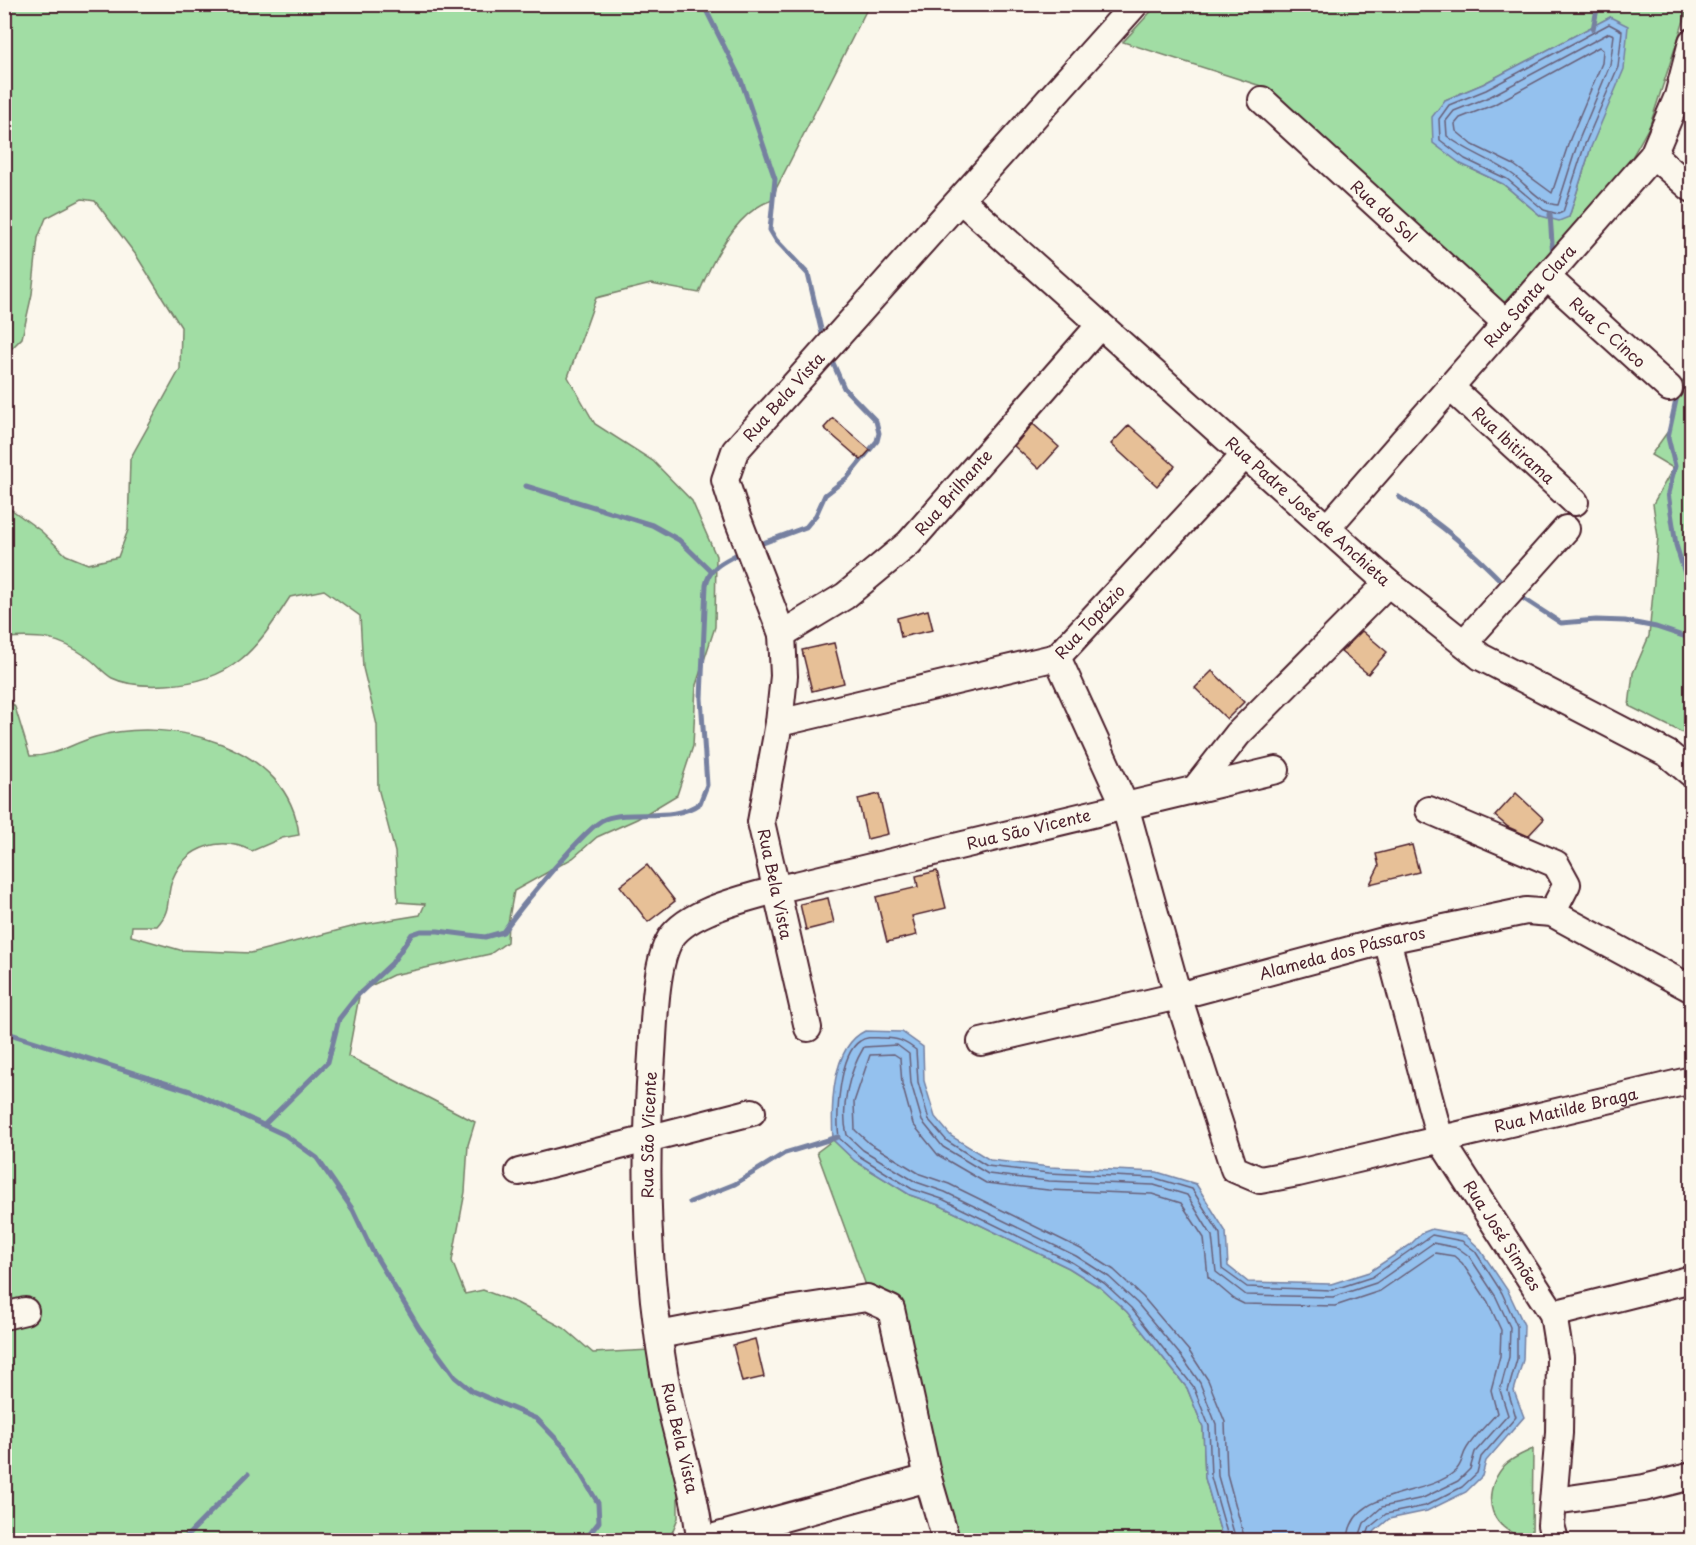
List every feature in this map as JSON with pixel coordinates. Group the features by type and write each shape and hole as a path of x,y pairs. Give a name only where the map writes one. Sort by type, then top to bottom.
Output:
{"street":[{"name":"Rua Bela Vista","path":"808,1028 761,822 779,723 784,676 782,634 736,517 725,480 735,451 1135,4"},
{"name":"Rua Santa Clara","path":"1327,528 1653,155 1678,96 1692,42"},
{"name":"Rua do Sol","path":"1262,100 1506,323"},
{"path":"1653,155 1692,189"},
{"name":"Rua Padre José de Anchieta","path":"961,200 1388,583 1481,657 1668,754 1692,774"},
{"name":"Rua C Cinco","path":"1546,277 1669,388"},
{"name":"Rua Brilhante","path":"782,634 845,596 909,543 1100,325"},
{"name":"Rua Ibitirama","path":"1450,387 1575,502"},
{"name":"Rua Topázio","path":"779,723 1057,657 1245,455"},
{"path":"1464,643 1566,529"},
{"path":"1195,789 1238,734 1388,583"},
{"path":"1057,657 1125,806 1178,996 1234,1169 1260,1180 1440,1139"},
{"name":"Rua São Vicente","path":"660,1335 651,1281 647,1139 656,995 668,943 681,927 720,906 775,890 1276,770"},
{"path":"1429,810 1556,864 1567,884 1552,913"},
{"name":"Alameda dos Pássaros","path":"981,1042 1178,996 1387,940 1526,911 1552,913 1692,989"},
{"name":"Rua José Simões","path":"1387,940 1440,1139 1553,1314 1560,1357 1555,1501 1551,1525 1556,1540"},
{"name":"Rua Matilde Braga","path":"1440,1139 1692,1080"},
{"path":"519,1172 752,1112"},
{"path":"1553,1314 1692,1279"},
{"path":"660,1335 788,1310 867,1298 891,1309 928,1478 946,1540"},
{"name":"Rua Bela Vista","path":"660,1335 671,1407 697,1509 702,1540"},
{"path":"1555,1501 1644,1488 1692,1476"},
{"path":"702,1540 928,1478"}],"green space":[{"path":"5,5 869,5 776,189 773,200 748,214 737,225 711,266 699,293 651,284 596,298 568,377 595,424 653,461 692,501 716,556 715,627 696,685 693,746 677,795 637,819 597,837 573,858 514,891 507,942 490,954 393,975 360,991 348,1056 475,1122 468,1145 465,1192 452,1261 465,1294 483,1290 517,1303 564,1328 593,1353 650,1350 678,1479 678,1518 669,1540 5,1540 5,695 15,707 30,756 56,752 95,737 125,731 157,730 190,735 222,744 250,759 274,779 291,804 299,835 282,838 252,851 241,846 218,844 196,851 179,867 173,878 162,920 157,926 132,926 131,936 180,950 251,953 359,925 420,915 425,904 398,902 395,852 378,788 377,725 363,668 360,616 324,590 290,597 266,633 240,660 226,670 189,683 139,685 125,683 112,678 87,657 57,641 28,637 5,638 5,505 41,531 66,555 88,564 118,557 128,530 130,459 180,369 181,327 136,255 95,201 82,199 46,218 38,238 32,294 22,338 5,355"},
{"path":"1157,5 1689,5 1650,125 1626,168 1503,304 1267,88 1123,42","holes":["1610,17 1591,147 1569,217 1541,216 1503,184 1461,164 1445,100 1483,84"]},
{"path":"1691,375 1691,737 1629,706 1633,673 1649,636 1658,537 1653,504 1673,468 1651,455 1671,427 1679,384"},
{"path":"833,1140 855,1161 910,1195 939,1205 1069,1268 1101,1288 1127,1312 1187,1388 1203,1427 1205,1478 1223,1540 936,1540 879,1321 817,1152"},
{"path":"1533,1449 1532,1538 1507,1530 1498,1522 1491,1501 1496,1478 1504,1466 1514,1458"}],"water":[{"path":"1610,17 1628,26 1624,69 1591,147 1569,217 1559,221 1541,216 1503,184 1461,164 1433,143 1432,117 1445,100 1483,84"},
{"path":"865,1031 902,1032 923,1047 924,1081 935,1117 951,1136 990,1160 1050,1167 1157,1172 1196,1184 1226,1232 1228,1266 1248,1282 1331,1284 1369,1272 1410,1245 1422,1233 1432,1229 1465,1235 1479,1248 1508,1291 1524,1325 1523,1360 1514,1391 1524,1417 1486,1461 1482,1476 1466,1492 1427,1511 1389,1519 1375,1531 1370,1540 1223,1540 1205,1478 1203,1427 1187,1388 1127,1312 1101,1288 1069,1268 939,1205 910,1195 855,1161 833,1140 833,1096 839,1064 845,1050"}],"building":[{"path":"833,418 870,450 861,460 824,428"},
{"path":"1033,424 1059,447 1039,469 1014,446"},
{"path":"1129,425 1175,466 1157,486 1111,444"},
{"path":"928,610 933,630 901,637 897,618"},
{"path":"1362,631 1387,652 1368,674 1341,652"},
{"path":"834,643 844,683 812,691 802,650"},
{"path":"1212,671 1244,702 1227,719 1195,688"},
{"path":"1516,793 1544,819 1528,836 1508,827 1495,816"},
{"path":"879,794 888,834 867,839 858,799"},
{"path":"1412,845 1419,872 1370,884 1379,866 1376,854"},
{"path":"647,865 675,901 648,922 620,886"},
{"path":"937,871 946,908 912,916 917,935 887,942 876,897 918,887 916,876"},
{"path":"828,898 834,923 806,930 800,904"},
{"path":"755,1339 764,1377 742,1382 733,1345"}],"waterway":[{"path":"703,4 741,80 775,179 770,230 776,240 808,274 824,342"},
{"path":"1593,29 1598,4"},
{"path":"1550,214 1553,258"},
{"path":"755,546 806,527 816,515 825,495 847,478 877,441 879,433 876,421 844,388 830,356"},
{"path":"1678,391 1668,437 1675,466 1668,493 1676,545 1692,596"},
{"path":"526,486 652,525 679,540 711,571"},
{"path":"1399,497 1456,538 1506,586"},
{"path":"264,1125 328,1062 339,1019 357,996 392,963 412,934 421,931 438,931 485,937 503,932 552,870 583,836 605,819 628,815 678,813 700,803 707,785 701,698 706,585 715,568 741,552"},
{"path":"1518,595 1561,623 1596,620 1625,621 1656,627 1692,639"},
{"path":"4,1032 190,1091 285,1135 317,1158 353,1210 372,1250 419,1328 455,1377 472,1391 537,1419 565,1448 598,1503 599,1522 585,1540"},
{"path":"690,1202 735,1184 785,1153 838,1137"},
{"path":"183,1540 248,1474"}]}
